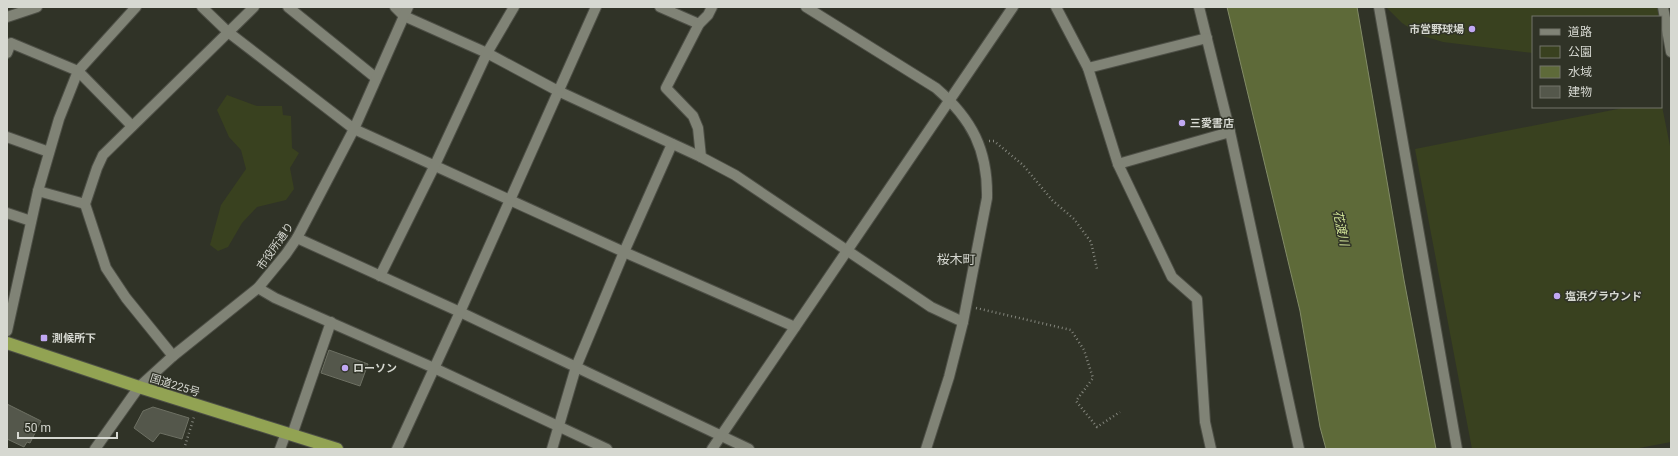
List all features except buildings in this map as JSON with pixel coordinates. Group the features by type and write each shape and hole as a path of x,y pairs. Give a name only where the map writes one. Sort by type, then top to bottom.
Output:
{"highway":[{"name":"国道225号","path":"7,343 198,406 337,449"}],"street":[{"path":"7,18 37,7"},
{"path":"7,331 38,191 58,120 78,71 136,7"},
{"path":"202,7 228,32 354,130 624,252 795,327"},
{"path":"173,356 126,298 106,268 85,204 103,155 254,7"},
{"path":"288,7 376,78"},
{"path":"395,7 406,11 558,91 701,156 735,175 931,307 964,322"},
{"path":"380,276 434,167 487,53 514,7"},
{"path":"397,449 460,312 596,7"},
{"path":"660,7 699,24"},
{"path":"701,156 698,128 693,116 666,88 699,24 708,15 712,7"},
{"path":"806,7 936,88 950,100 964,116 978,142 987,179 987,198 964,322 949,377 926,449"},
{"path":"712,449 1012,7"},
{"path":"1056,7 1088,68 1118,164 1172,278 1197,299 1205,422 1211,449"},
{"path":"1199,7 1230,132 1299,449"},
{"path":"1379,7 1458,449"},
{"path":"1663,7 1671,52"},
{"name":"市役所通り","path":"95,449 139,387 173,356 258,288 286,254 297,238 354,130 406,11"},
{"path":"1088,68 1207,38"},
{"path":"7,53 9,39 78,71 132,126"},
{"path":"1118,164 1230,132"},
{"path":"7,137 49,152"},
{"path":"552,449 576,367 624,252 672,144"},
{"path":"38,191 85,204"},
{"path":"7,213 31,222"},
{"path":"297,238 460,312 749,449"},
{"path":"258,288 275,298 434,368 607,449"},
{"path":"280,449 289,434 331,322"}],"path":[{"path":"978,142 994,141 1023,165 1052,200 1074,219 1091,242 1097,268"},
{"path":"966,306 1071,330 1084,350 1093,378 1076,401 1097,427 1120,412"},
{"path":"184,449 198,406"}],"green space":[{"name":"市営野球場","path":"1386,7 1657,7 1659,16 1532,16 1532,53 1443,42 1420,35 1402,23"},
{"path":"227,95 257,106 282,106 283,115 291,116 292,148 299,153 290,168 294,189 286,200 257,207 242,223 228,247 218,251 210,245 221,205 246,169 241,150 229,137 217,110"},
{"name":"塩浜グラウンド","path":"1662,106 1671,151 1671,442 1634,449 1472,449 1415,149 1623,108 1662,108"}],"water":[{"name":"花渡川","path":"1227,7 1357,7 1404,280 1436,449 1326,449 1320,427 1300,311"}],"place":[{"name":"市営野球場","path":"1472,29"},
{"name":"三愛書店","path":"1182,123"},
{"name":"塩浜グラウンド","path":"1557,296"},
{"name":"測候所下","path":"44,338"},
{"name":"ローソン","path":"345,368"}],"district":[{"name":"桜木町","path":"956,259"}]}
